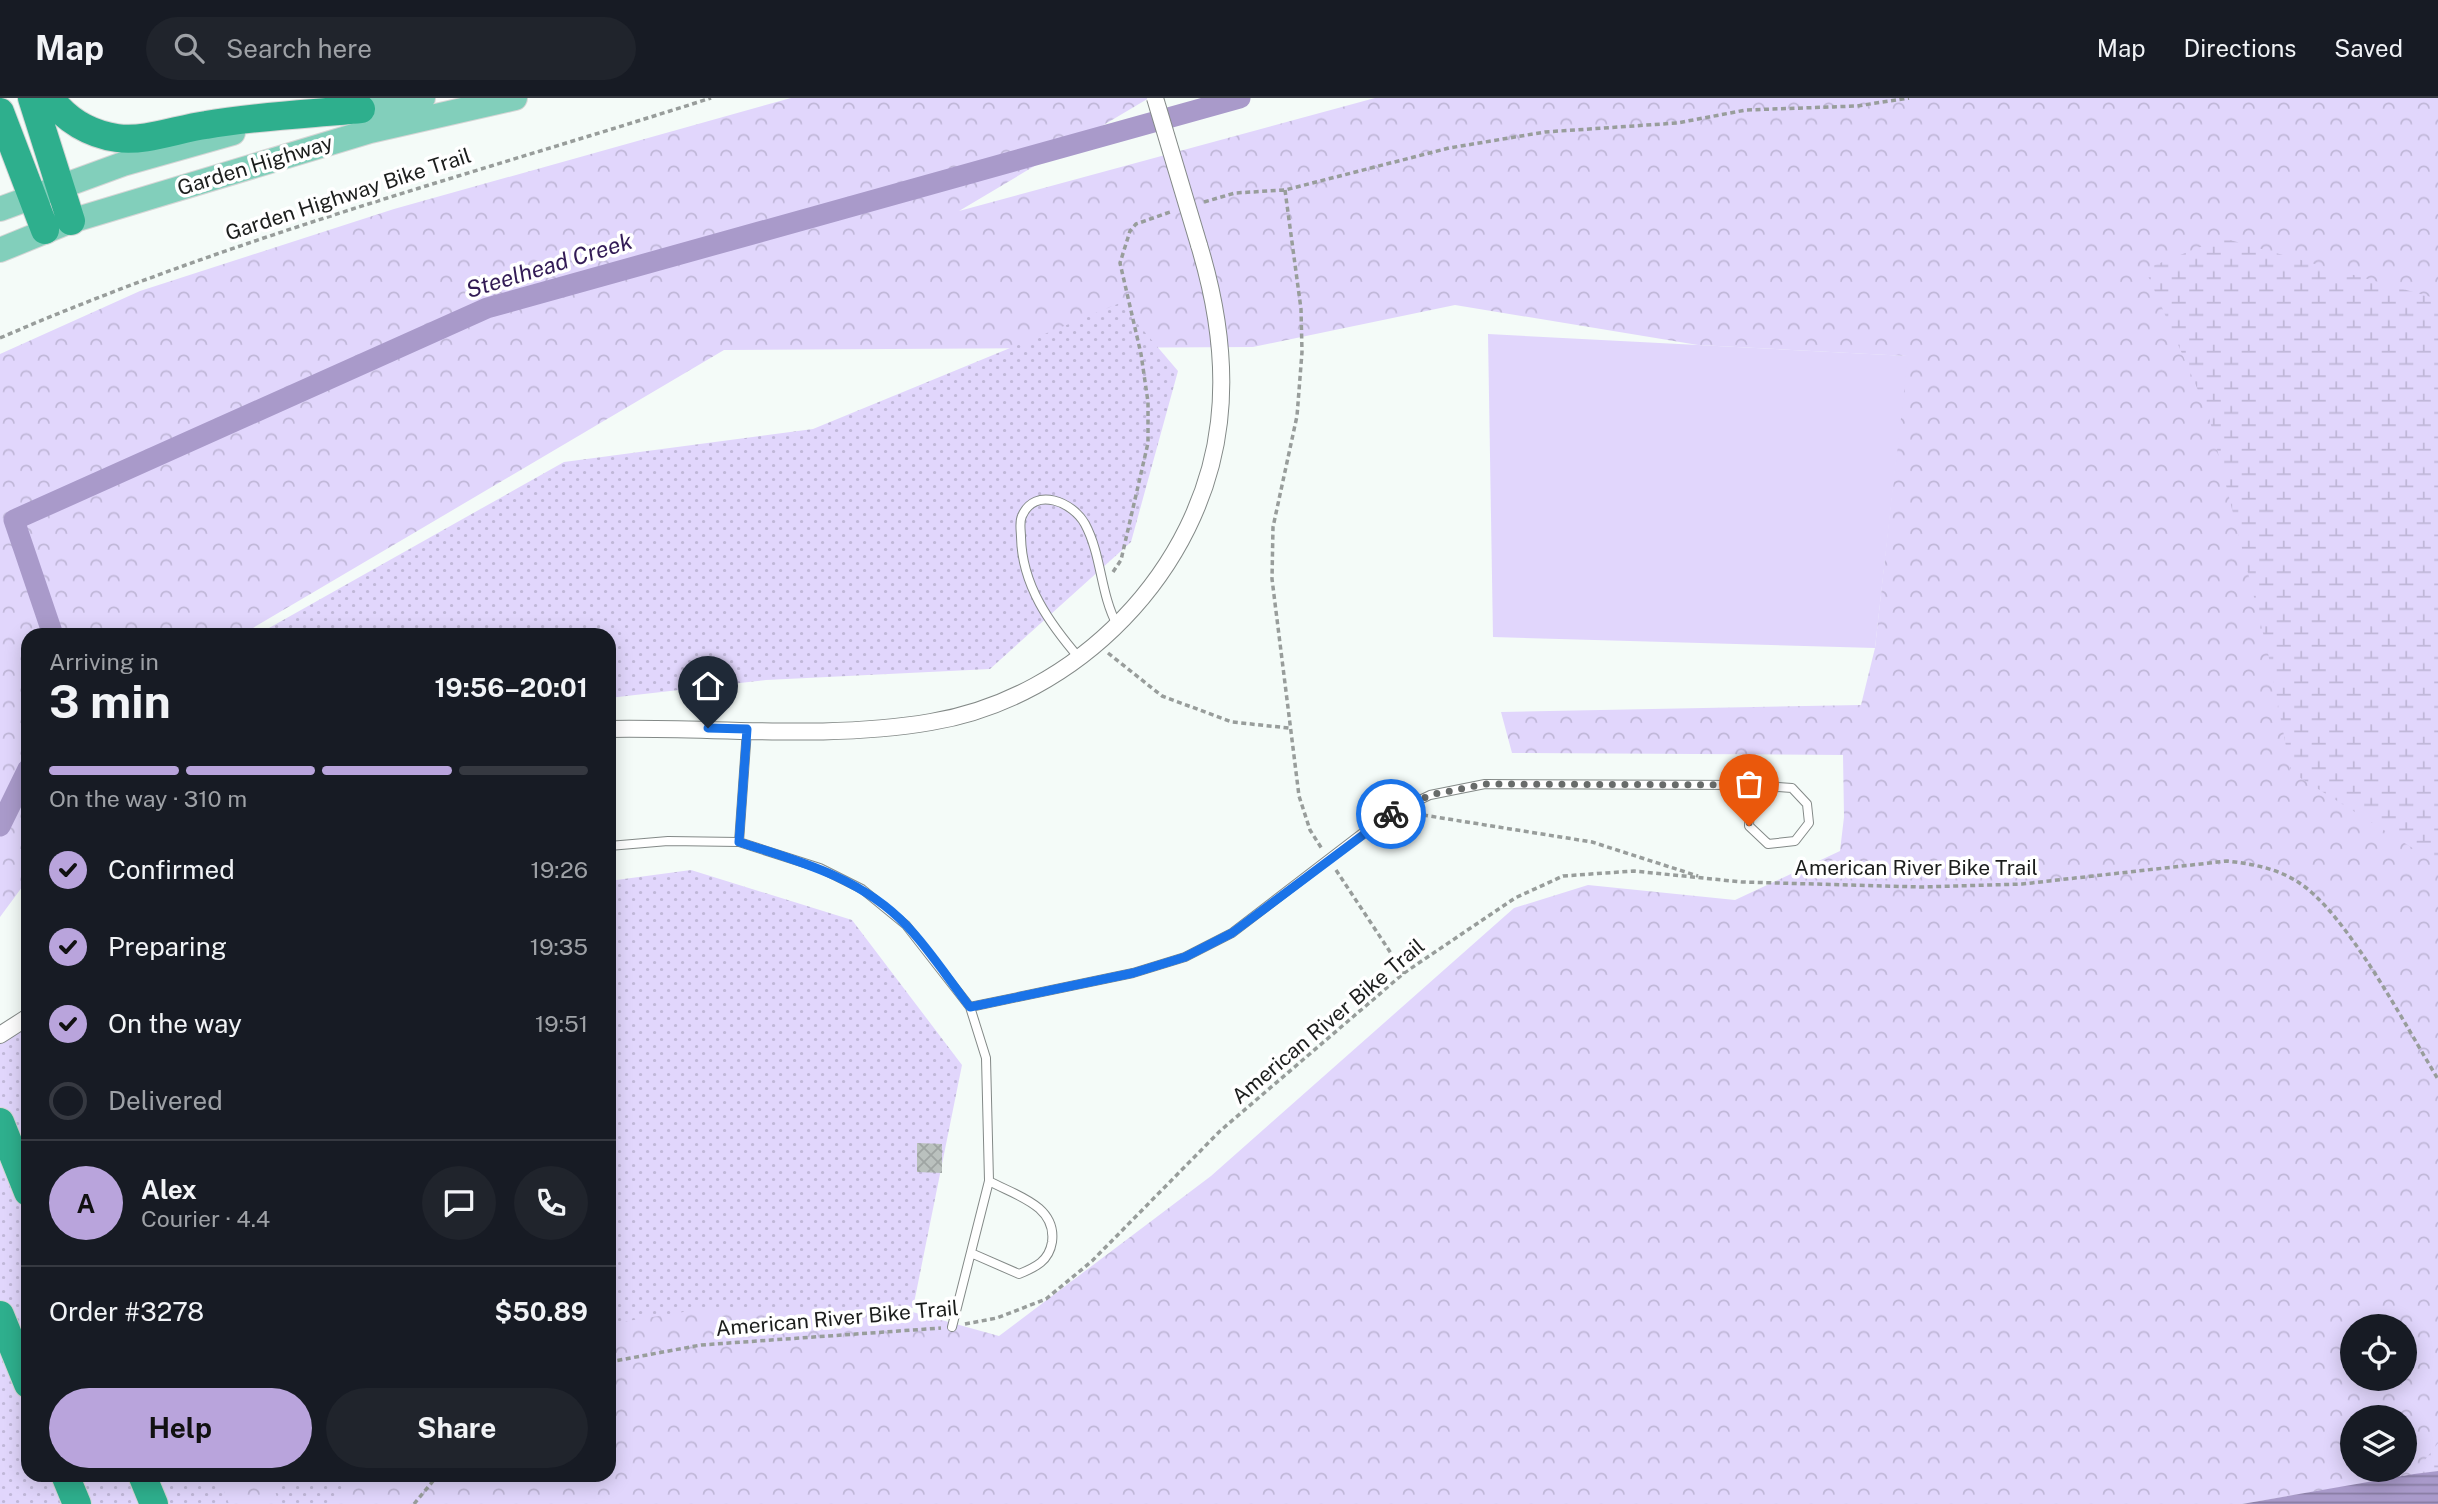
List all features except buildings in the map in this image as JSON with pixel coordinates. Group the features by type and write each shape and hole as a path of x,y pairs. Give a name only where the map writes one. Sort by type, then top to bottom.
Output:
{"highway":[{"path":"32,98 45,191"},
{"path":"50,98 79,125 99,134 120,138 140,138 208,124 360,109"},
{"path":"0,112 45,191 58,225"},
{"path":"0,1122 21,1174"},
{"path":"0,1315 21,1367"},
{"path":"68,1482 77,1504"},
{"path":"145,1482 154,1504"}],"main road":[{"name":"Garden Highway","path":"0,209 45,191 205,139 423,98"},
{"name":"Garden Highway","path":"0,250 58,225 370,131 515,98"}],"street":[{"path":"616,730 818,730 932,722 980,709 1034,687 1080,659 1116,625 1162,571 1191,519 1210,469 1219,423 1221,377 1210,282 1155,98"},
{"path":"0,1035 21,1022"}],"lane":[{"path":"1080,659 1055,629 1030,586 1021,548 1021,517 1031,504 1047,499 1069,505 1084,523 1097,556 1103,588 1116,625"},
{"path":"739,842 747,729"},
{"path":"970,1007 1133,973 1185,957 1232,933 1382,818 1430,795 1485,784 1751,785 1792,788 1807,804 1809,823 1796,841 1768,844 1749,826 1751,785"},
{"path":"616,845 668,841 739,842 821,868 862,889 906,925 970,1007 986,1058 989,1181 952,1327"},
{"path":"971,1253 1019,1274 1037,1267 1050,1254 1053,1233 1047,1215 1035,1204 989,1181"}],"path":[{"name":"Garden Highway Bike Trail","path":"0,338 180,264 378,200 712,98"},
{"path":"1195,205 1235,193 1285,190 1449,148 1545,132 1677,123 1746,110 1857,106 1909,98"},
{"path":"1285,190 1301,309 1302,352 1297,416 1273,540 1272,579 1299,796 1310,830 1404,973"},
{"path":"1103,588 1121,560 1149,443 1148,402 1141,354 1120,263 1130,231 1136,224 1182,209"},
{"path":"1097,644 1162,696 1232,722 1289,728"},
{"path":"1422,815 1592,842 1707,879"},
{"name":"American River Bike Trail","path":"616,1361 701,1345 896,1334 952,1327 997,1318 1046,1299 1092,1261 1220,1131 1404,973 1515,898 1563,876 1634,871 1707,879 1922,887 2022,884 2227,861 2255,864 2299,883 2334,916 2438,1079"},
{"path":"414,1504 432,1482"}],"green space":[{"path":"791,98 1149,98 959,211 1375,98 2438,98 2438,1471 2417,1475 2417,1405 2340,1405 2340,1482 2373,1482 2242,1504 193,1504 184,1482 616,1482 616,1255 898,1308 999,1336 1211,1176 1514,908 1588,885 1735,900 1840,851 1844,817 1843,755 1512,753 1501,712 1861,705 1875,648 1907,356 1698,345 1455,305 1253,347 724,350 253,628 21,628 21,888 0,917 0,354 140,291 394,209"},
{"path":"2223,238 2438,299 2438,864 2291,772 2268,653 2208,413 2145,269"},
{"path":"1120,303 1178,371 1131,542 990,669 766,680 616,697 616,628 269,628 564,462 813,429"},
{"path":"1488,334 1908,356 1875,648 1493,637"},
{"path":"691,870 852,920 962,1065 913,1308 708,1308 616,1323 616,880"},
{"path":"21,1023 21,1482 221,1482 229,1504 0,1504 0,1039"},
{"path":"2438,1443 2438,1471 2417,1474"},
{"path":"271,1482 348,1482 326,1504 280,1504"}],"shaded area":[{"path":"2438,1471 2438,1504 2242,1504 2368,1482 2417,1482 2417,1474"}],"waterway":[{"name":"Steelhead Creek","path":"51,628 14,520 487,308 1240,98"},
{"name":"Steelhead Creek","path":"0,826 21,783"}],"way so far":[{"path":"1391,814 1430,795 1485,784 1751,785 1749,826"}],"route":[{"path":"708,728 747,729 739,842 821,868 862,889 906,925 970,1007 1133,973 1185,957 1232,933 1382,818 1391,814"}]}
